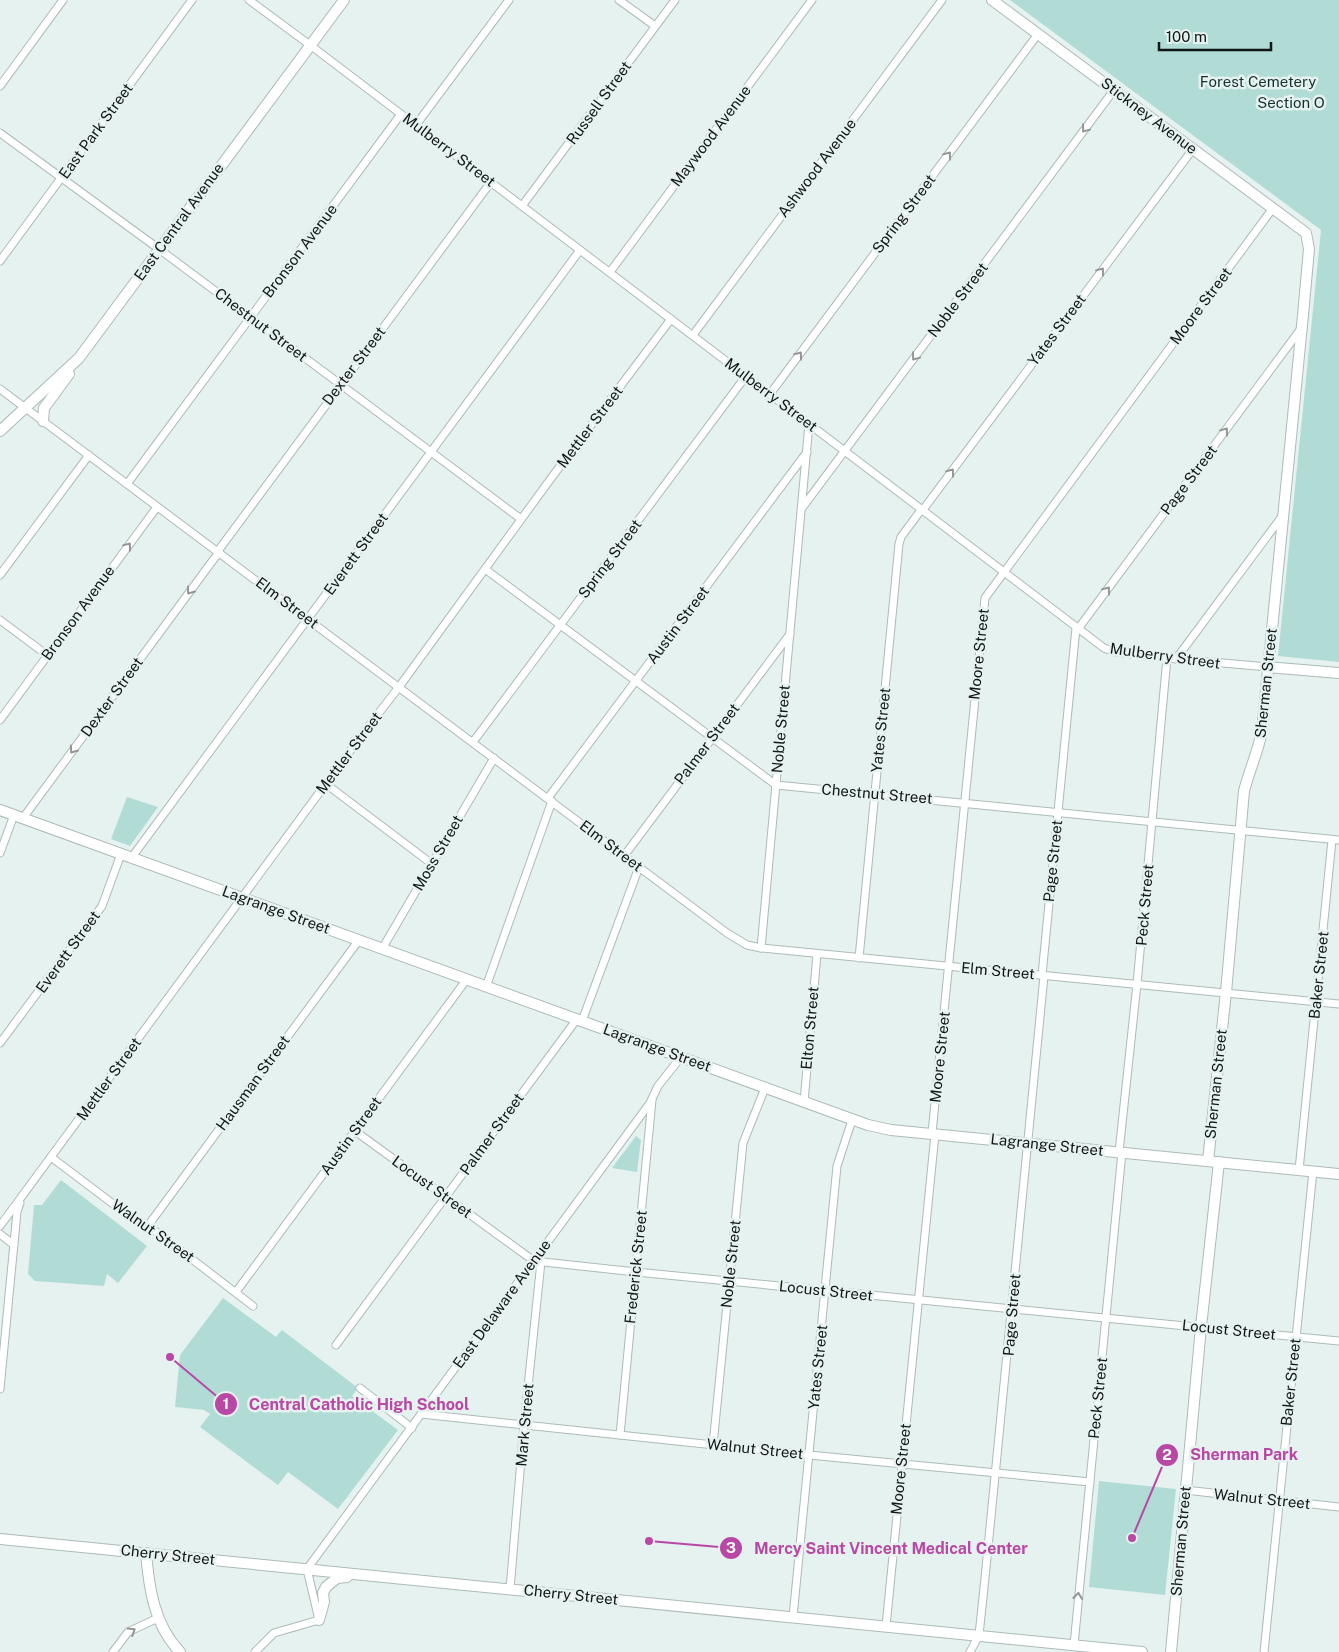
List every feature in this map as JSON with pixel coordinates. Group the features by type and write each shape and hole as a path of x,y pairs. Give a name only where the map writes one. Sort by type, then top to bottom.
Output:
{"street":[{"path":"0,86 63,0"},
{"name":"East Park Street","path":"0,261 192,0"},
{"name":"Mulberry Street","path":"249,0 1104,648 1176,659 1339,673"},
{"name":"East Central Avenue","path":"0,431 79,358 344,0"},
{"path":"416,125 509,0"},
{"path":"619,0 655,26"},
{"name":"Russell Street","path":"522,206 675,0"},
{"name":"Maywood Avenue","path":"610,272 812,0"},
{"name":"Ashwood Avenue","path":"693,336 942,0"},
{"name":"Stickney Avenue","path":"992,0 1306,233"},
{"name":"Spring Street","path":"770,394 1038,34"},
{"name":"Noble Street","path":"802,509 1114,90"},
{"name":"Bronson Avenue","path":"127,484 401,114"},
{"name":"Chestnut Street","path":"0,133 159,249 520,519"},
{"name":"Yates Street","path":"859,958 901,538 1193,149"},
{"name":"Dexter Street","path":"0,853 19,817 491,182"},
{"name":"Moore Street","path":"886,1626 985,598 1273,208"},
{"name":"Sherman Street","path":"1208,1161 1226,992 1240,830 1246,785 1262,731 1309,249 1306,233"},
{"name":"Everett Street","path":"132,857 580,250"},
{"name":"Mettler Street","path":"0,1389 17,1212 23,1197 399,687 520,519 671,319"},
{"name":"Page Street","path":"970,1652 979,1636 1029,1143 1058,812 1077,628 1300,330"},
{"path":"43,421 44,408 79,358"},
{"name":"Spring Street","path":"473,742 746,376"},
{"name":"Elm Street","path":"0,390 624,856 728,933 747,944 761,948 817,954 1339,1004"},
{"name":"Noble Street","path":"761,948 809,424"},
{"name":"Austin Street","path":"486,987 550,800 636,681 807,452"},
{"path":"0,575 89,455"},
{"name":"Bronson Avenue","path":"0,720 157,507"},
{"path":"1176,659 1284,514"},
{"path":"485,569 776,785"},
{"path":"0,620 47,655"},
{"name":"Palmer Street","path":"624,856 791,633"},
{"name":"Peck Street","path":"1074,1645 1120,1152 1138,984 1167,658"},
{"name":"Moss Street","path":"382,949 494,758"},
{"path":"326,784 432,864"},
{"name":"Chestnut Street","path":"776,785 965,802 1336,840"},
{"name":"Lagrange Street","path":"0,810 852,1120 884,1129 1339,1174"},
{"name":"Baker Street","path":"1299,1170 1316,1002 1336,840"},
{"name":"Everett Street","path":"0,1044 102,906 121,854"},
{"name":"Palmer Street","path":"336,1345 579,1020 639,867"},
{"name":"Hausman Street","path":"147,1227 358,940"},
{"name":"Elton Street","path":"804,1102 817,954"},
{"name":"Austin Street","path":"236,1292 467,980"},
{"name":"East Delaware Avenue","path":"307,1569 538,1261 652,1099 658,1086 681,1057"},
{"name":"Noble Street","path":"713,1445 743,1143 765,1088"},
{"name":"Frederick Street","path":"620,1435 652,1099"},
{"name":"Yates Street","path":"793,1617 837,1166 852,1120"},
{"name":"Locust Street","path":"355,1131 538,1261 1339,1341"},
{"name":"Walnut Street","path":"51,1157 137,1222 154,1230 253,1306"},
{"name":"Sherman Street","path":"1171,1652 1185,1490 1219,1162"},
{"name":"Baker Street","path":"1264,1652 1313,1171"},
{"name":"Mettler Street","path":"0,1226 29,1188"},
{"path":"0,1234 14,1245"},
{"name":"Mark Street","path":"510,1589 538,1261"},
{"path":"360,1388 412,1428"},
{"name":"Walnut Street","path":"422,1414 1090,1482"},
{"name":"Walnut Street","path":"1185,1490 1339,1507"},
{"name":"Cherry Street","path":"0,1539 1142,1652"},
{"path":"146,1552 152,1597 158,1618 163,1630 180,1652"},
{"path":"307,1569 319,1620"},
{"path":"319,1620 324,1602 323,1593 331,1582 337,1578 368,1575"},
{"path":"113,1652 128,1632 158,1618"},
{"path":"255,1652 274,1633 319,1620"}],"green space":[{"name":"Forest Cemetery","path":"1010,0 1339,0 1339,662 1278,656 1321,230"},
{"path":"127,797 158,807 130,846 111,839"},
{"path":"636,1136 641,1140 637,1172 612,1168"},
{"path":"61,1180 147,1246 118,1283 107,1274 104,1286 35,1281 28,1274 34,1205 42,1205"},
{"path":"223,1298 276,1337 282,1330 358,1388 352,1396 398,1430 338,1509 288,1472 278,1485 200,1427 210,1414 204,1410 175,1407 180,1355"},
{"path":"1099,1481 1176,1489 1165,1595 1089,1587"}],"place":[{"name":"Central Catholic High School","path":"170,1357"},
{"name":"Sherman Park","path":"1132,1538"},
{"name":"Mercy Saint Vincent Medical Center","path":"649,1541"}],"park label":[{"name":"Section O","path":"1291,103"}]}
